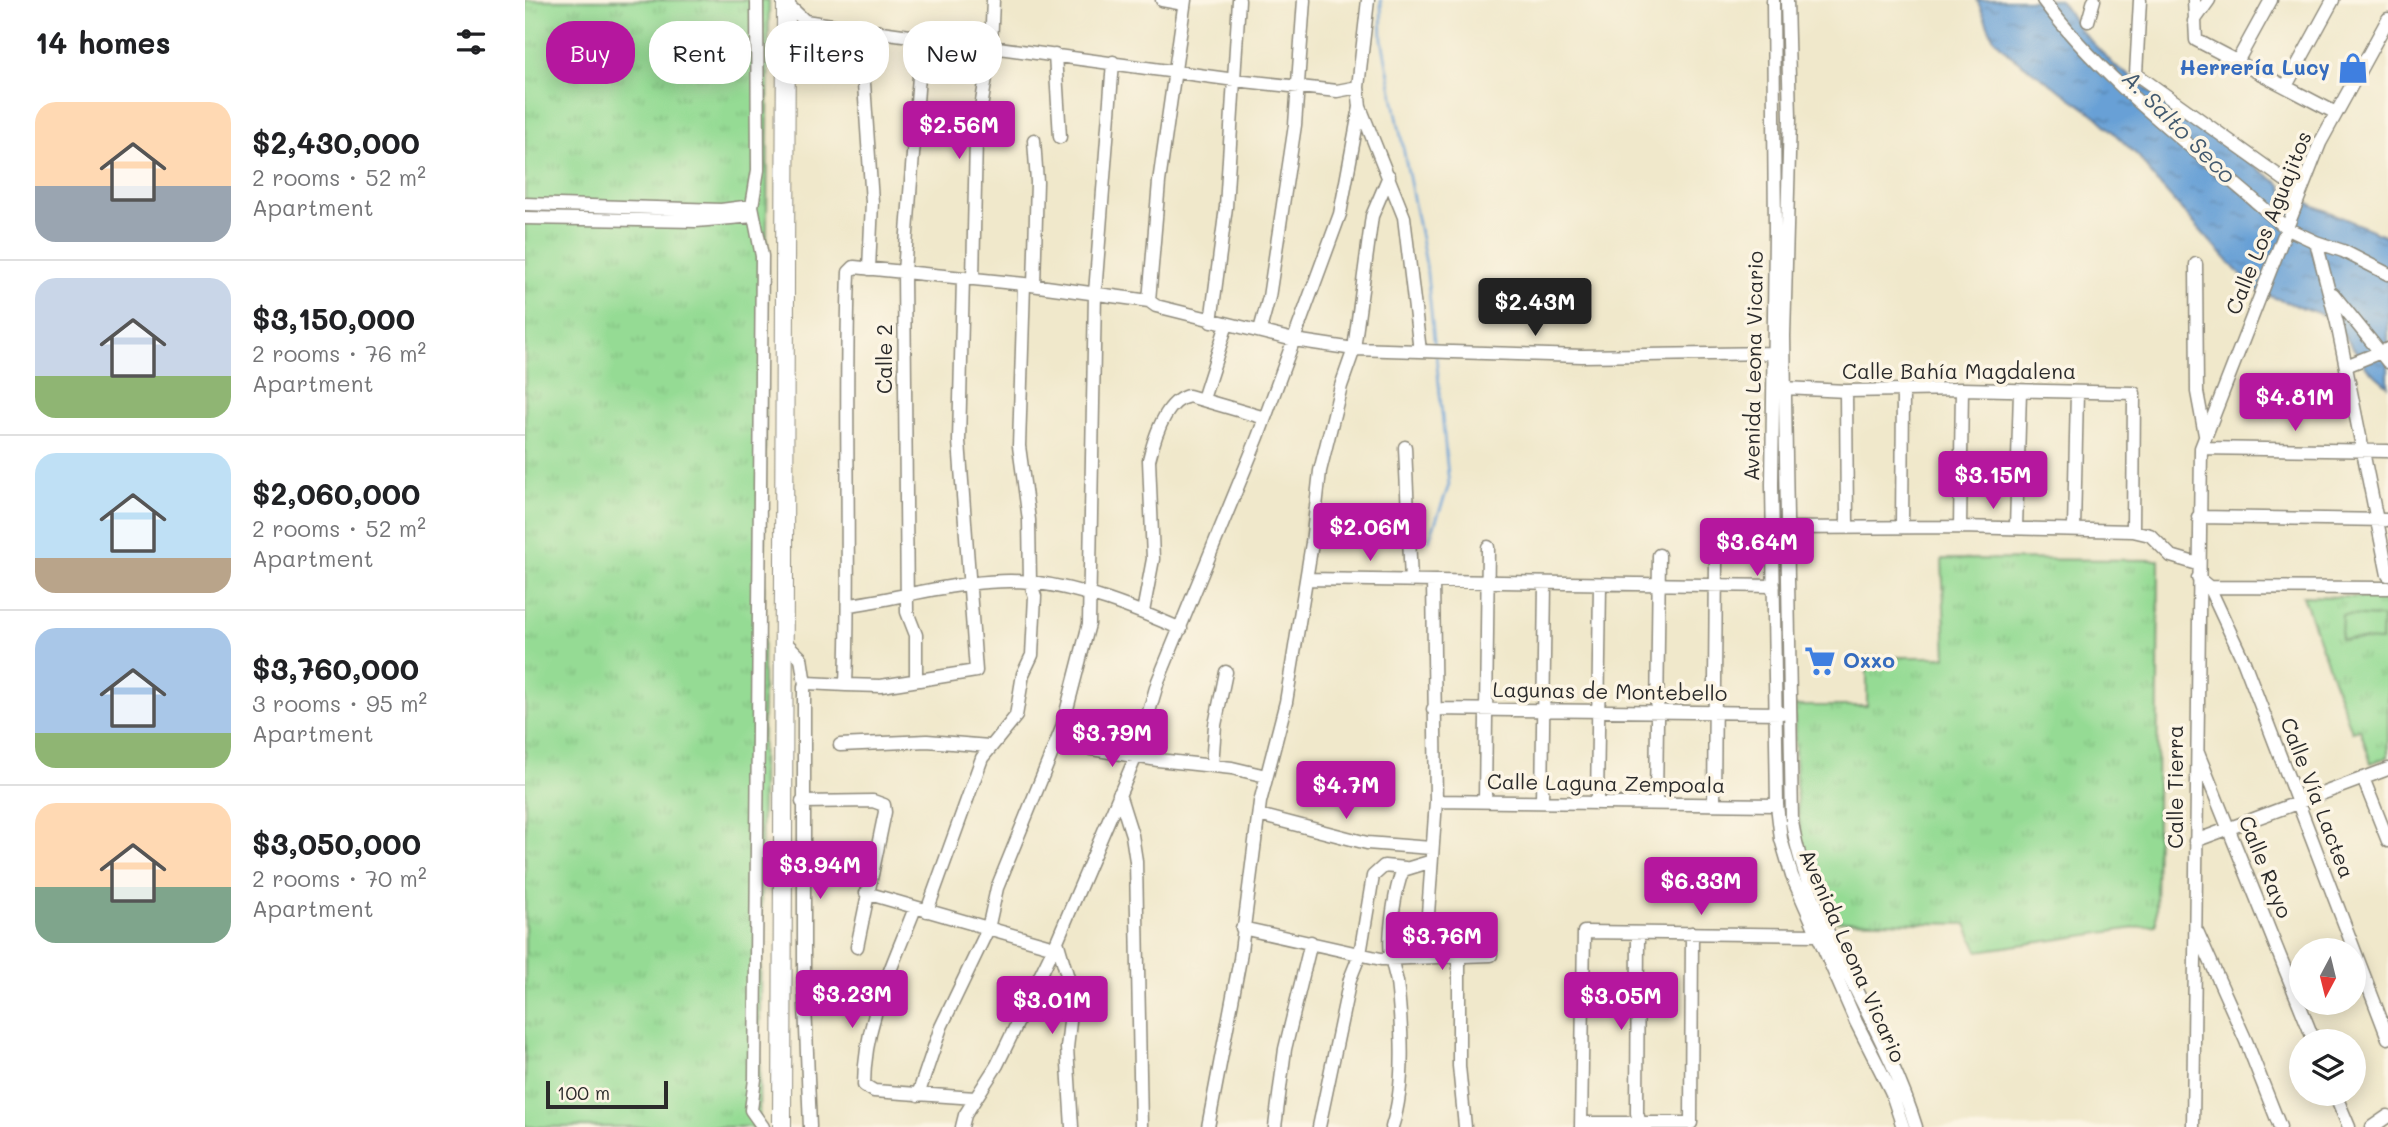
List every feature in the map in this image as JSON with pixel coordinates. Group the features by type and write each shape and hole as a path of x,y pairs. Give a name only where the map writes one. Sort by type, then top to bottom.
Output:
{"highway":[{"path":"782,1127 786,2"}],"street":[{"path":"757,0 758,170 753,211 762,257 755,1079 751,1110 762,1127"},
{"path":"992,21 993,0"},
{"path":"1149,301 1172,70 1184,2 1162,0"},
{"path":"1211,322 1226,207 1238,0"},
{"path":"1260,330 1269,297 1300,87 1304,0"},
{"path":"962,1127 965,1115 997,1065 1055,944 1136,756 1158,681 1265,418 1340,214 1360,107 1358,87 1368,0"},
{"name":"Avenida Leona Vicario","path":"1773,0 1774,353 1781,713 1777,805 1787,860 1866,1044 1891,1091 1903,1127"},
{"name":"Avenida Leona Vicario","path":"1787,0 1790,129 1785,388 1774,586 1781,713 1790,804 1802,867 1886,1052 1916,1127"},
{"path":"2043,0 2091,58 2286,228 2343,251 2388,274"},
{"path":"2088,21 2094,0"},
{"path":"2140,0 2136,74 2300,191"},
{"path":"2194,0 2196,40 2336,113"},
{"path":"2194,20 2209,0"},
{"path":"2238,60 2271,0"},
{"path":"2285,86 2333,0"},
{"path":"786,2 804,21"},
{"name":"Calle Los Aguajitos","path":"2203,442 2300,191 2336,113 2388,19"},
{"path":"1002,48 1235,80 1338,91 1358,87"},
{"path":"1055,55 1060,136"},
{"path":"918,1095 941,1027 988,929 997,888 1056,743 1079,670 1089,624 1095,293 1113,62"},
{"path":"864,84 872,202 869,269"},
{"name":"Calle 2","path":"916,680 916,635 909,620 907,597 904,272 918,84"},
{"path":"805,684 881,686 976,671 959,441 976,138 985,84"},
{"path":"1360,107 1404,217 1420,351"},
{"path":"975,1098 874,1091 864,1085 869,1030 989,746 1017,716 1023,674 1032,655 1035,596 1030,582 1029,520 1019,446 1037,182 1034,140"},
{"path":"1208,1127 1240,959 1242,928 1252,881 1266,776 1286,702 1307,579 1319,471 1341,386 1354,349 1372,216 1389,176"},
{"path":"525,204 753,211"},
{"path":"525,218 707,221 753,211"},
{"path":"2316,242 2346,366 2361,451 2382,520 2388,575"},
{"path":"2196,264 2197,392 2203,442 2388,451"},
{"path":"846,685 849,605 845,363 849,272 854,267 1029,285 1149,301 1156,306 1211,322 1260,330 1294,340 1354,349 1609,356 1774,353"},
{"path":"2329,288 2385,355 2346,366"},
{"path":"1203,399 1227,324"},
{"name":"Calle Bahía Magdalena","path":"1785,388 1846,391 1962,389 2134,393 2133,531"},
{"path":"1960,527 1962,389"},
{"path":"1846,391 1847,526"},
{"path":"1902,526 1903,391"},
{"path":"2016,528 2019,391"},
{"path":"2074,529 2077,392"},
{"path":"1143,612 1153,559 1149,460 1152,444 1171,406 1179,398 1203,399 1265,418"},
{"name":"Calle Tierra","path":"2196,1124 2195,747 2198,517 2203,442"},
{"path":"1405,447 1411,581"},
{"path":"2198,517 2382,520"},
{"path":"1779,528 1902,526 2133,531 2150,535 2171,556 2198,564"},
{"path":"1485,801 1488,547"},
{"path":"1656,804 1659,555"},
{"path":"1714,804 1716,560"},
{"name":"Calle Vía Lactea","path":"2198,578 2209,587 2244,662 2388,1038"},
{"path":"1307,579 1774,586"},
{"path":"1425,956 1429,862 1436,801 1433,581"},
{"path":"849,605 970,584 1030,582 1091,594 1181,629"},
{"path":"1542,802 1545,583"},
{"path":"1597,803 1600,584"},
{"path":"2209,587 2388,588"},
{"path":"784,641 801,658 805,684 802,802 804,979 810,1127"},
{"path":"1212,766 1217,712 1226,672"},
{"name":"Lagunas de Montebello","path":"1433,709 1781,713"},
{"path":"840,745 927,741 989,746"},
{"path":"1056,743 1266,776"},
{"name":"Calle Rayo","path":"2195,747 2309,1029"},
{"path":"2195,841 2388,769"},
{"path":"2364,778 2388,841"},
{"path":"1119,794 1132,835 1136,861 1141,1127"},
{"path":"802,802 873,801 884,805 885,812 866,893 857,947"},
{"name":"Calle Laguna Zempoala","path":"1436,801 1777,805"},
{"path":"1259,815 1367,843 1431,848"},
{"path":"1319,1127 1350,979 1360,954 1373,876 1384,866 1405,868 1429,862"},
{"path":"1392,1127 1398,1100 1400,1058 1397,982 1391,959 1399,877 1405,868"},
{"path":"866,893 988,929 1055,944"},
{"path":"2195,925 2280,1127"},
{"path":"1242,928 1311,942 1348,954 1391,959 1491,955"},
{"path":"1692,933 1691,1123 1581,1125 1584,932 1818,934"},
{"path":"1638,933 1637,1114 1640,1125"},
{"path":"1275,1127 1285,1049 1311,942"},
{"path":"1055,944 1073,995 1067,1048 1072,1127"},
{"path":"1459,956 1459,1066 1465,1127"},
{"path":"2340,1106 2349,1127"},
{"path":"2372,1127 2388,1116"}],"green space":[{"path":"525,0 769,0 769,21 765,21 765,84 768,84 759,1127 525,1127"},
{"path":"1942,559 2159,560 2156,925 1978,951 1966,924 1834,921 1811,873 1802,838 1796,782 1794,706 1867,706 1867,657 1946,657"},
{"path":"2303,596 2388,598 2388,757 2371,763 2360,729 2352,731"},
{"path":"2342,615 2382,617 2381,641 2341,639"}],"water":[{"name":"A. Salto Seco","path":"1977,0 2060,0 2080,30 2114,65 2281,185 2284,193 2388,237 2388,386 2368,369 2332,318 2261,293 2236,270 2156,181 2139,157 2096,116 2010,55 1993,37"}],"waterway":[{"path":"1381,0 1382,40 1426,264 1435,349"},
{"path":"1429,540 1449,485 1436,355"}],"place":[{"name":"Herrería Lucy","path":"2353,68"},
{"name":"Oxxo","path":"1820,661"}]}
